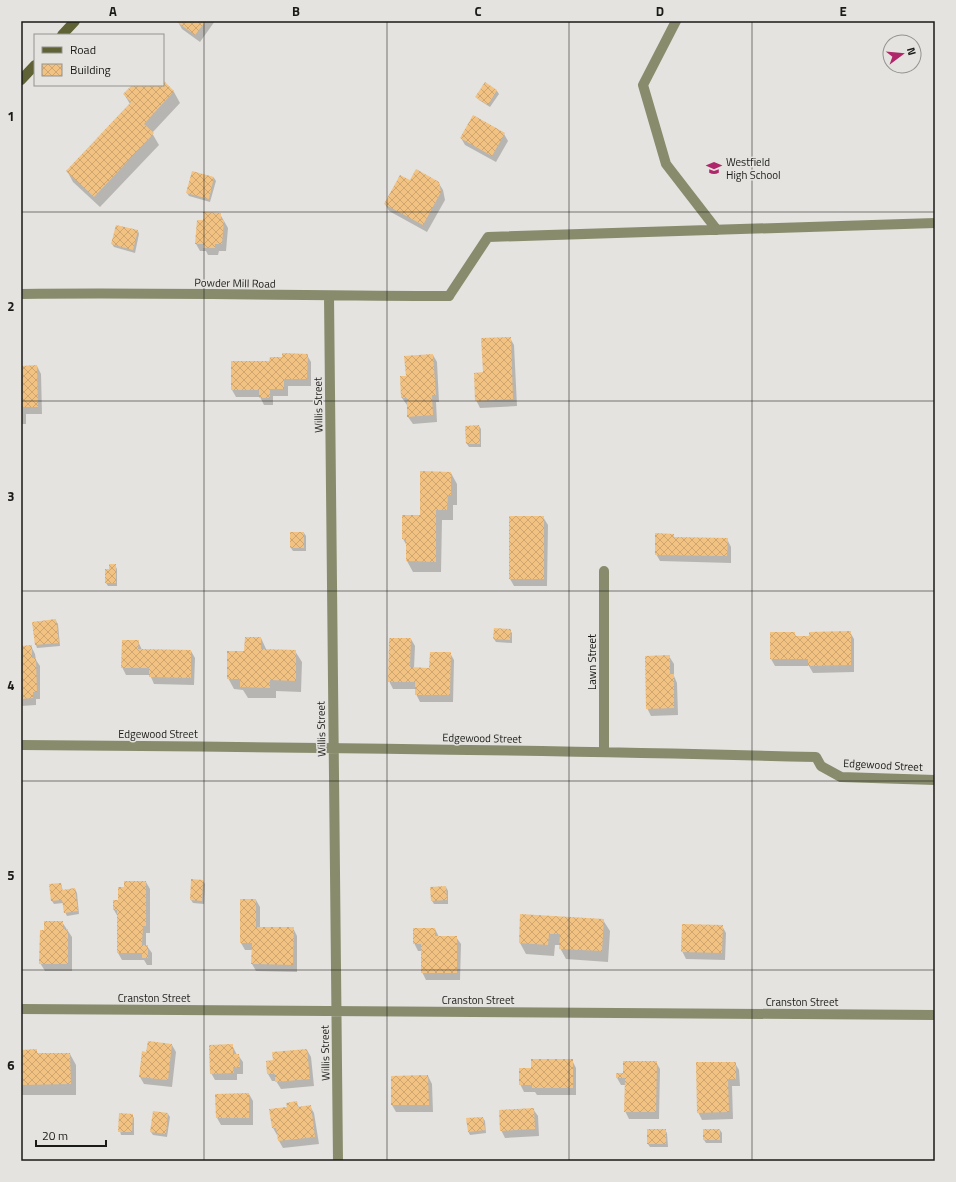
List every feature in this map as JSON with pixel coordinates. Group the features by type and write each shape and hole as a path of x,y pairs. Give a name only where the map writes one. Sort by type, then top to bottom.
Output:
{"main road":[{"path":"63,34 75,21"},
{"path":"22,77 34,66"}],"street":[{"path":"676,21 643,85 666,164 717,230 935,223"},
{"name":"Powder Mill Road","path":"21,294 96,293 449,296 488,237 717,230"},
{"name":"Willis Street","path":"329,296 338,1161"},
{"name":"Lawn Street","path":"604,571 604,752"},
{"name":"Edgewood Street","path":"21,744 333,747 816,757 821,766 841,777 935,780"},
{"name":"Cranston Street","path":"21,1009 935,1015"}],"building":[{"path":"206,21 195,35 177,22"},
{"path":"164,81 174,91 144,124 154,133 94,197 66,171 131,102 123,94 131,86 164,86"},
{"path":"485,82 497,90 488,105 475,97"},
{"path":"473,115 505,133 492,156 460,138"},
{"path":"416,169 439,182 441,192 423,225 384,204 400,175 410,180"},
{"path":"192,171 214,177 209,199 186,193"},
{"path":"203,212 221,213 221,220 224,220 222,244 215,244 215,248 203,248 203,244 195,244 197,220 203,220"},
{"path":"116,225 138,230 133,250 111,244"},
{"path":"511,337 513,399 475,401 474,373 483,372 481,338"},
{"path":"282,353 308,354 307,379 284,379 284,389 270,389 270,398 259,398 259,390 231,390 231,361 269,361 270,357 282,357"},
{"path":"433,354 436,395 432,395 433,415 407,417 407,398 401,398 400,376 406,376 404,356"},
{"path":"37,365 38,407 21,407 21,366"},
{"path":"479,425 480,444 466,444 465,426"},
{"path":"420,471 451,472 451,495 448,495 447,510 436,510 436,562 406,561 406,539 402,539 402,515 420,515"},
{"path":"509,516 544,516 544,579 509,579"},
{"path":"290,532 304,532 304,548 290,548"},
{"path":"655,533 674,534 674,537 728,538 727,556 655,555"},
{"path":"109,564 116,564 116,583 105,583 105,569 109,569"},
{"path":"56,619 59,643 35,645 32,622"},
{"path":"494,628 511,629 510,640 493,639"},
{"path":"851,631 851,665 808,666 808,659 770,659 770,632 795,632 795,636 809,636 809,632"},
{"path":"245,637 261,637 261,649 296,650 296,681 270,680 270,688 240,687 240,679 227,679 227,651 244,651"},
{"path":"389,638 411,638 410,667 429,668 430,652 451,652 450,695 415,695 415,682 388,682"},
{"path":"122,640 139,640 138,649 191,650 191,678 149,677 149,668 121,668"},
{"path":"32,645 32,658 36,658 37,692 33,692 33,698 21,699 21,646"},
{"path":"670,655 670,674 674,674 674,708 646,709 645,656"},
{"path":"191,879 203,880 202,901 190,900"},
{"path":"124,881 146,881 146,926 143,926 142,945 148,945 148,958 142,958 142,953 117,953 117,910 113,910 113,900 118,900 118,887 124,887"},
{"path":"61,883 62,890 75,888 78,911 64,913 62,900 51,901 49,884"},
{"path":"446,886 447,900 431,901 430,887"},
{"path":"240,899 256,899 256,927 294,927 293,965 251,964 252,943 240,943"},
{"path":"520,914 604,919 602,951 559,949 560,934 549,934 548,945 519,943"},
{"path":"44,921 63,921 63,929 68,929 68,964 39,964 40,930 44,930"},
{"path":"682,924 723,925 722,953 681,952"},
{"path":"413,928 435,928 435,936 457,936 457,973 421,973 421,944 413,944"},
{"path":"148,1041 172,1044 168,1080 139,1077 142,1051 146,1052"},
{"path":"233,1044 233,1054 239,1054 240,1067 233,1067 234,1073 210,1074 209,1045"},
{"path":"37,1049 37,1053 70,1053 71,1084 21,1085 21,1050"},
{"path":"307,1049 310,1079 275,1082 275,1074 267,1074 266,1061 273,1060 272,1052"},
{"path":"531,1059 573,1059 573,1088 532,1088 532,1085 519,1085 519,1068 531,1068"},
{"path":"623,1061 657,1061 656,1112 624,1112 625,1078 616,1078 616,1073 623,1073"},
{"path":"696,1062 736,1062 736,1079 728,1079 729,1112 697,1113"},
{"path":"428,1075 429,1105 391,1105 391,1076"},
{"path":"249,1093 249,1118 216,1118 215,1094"},
{"path":"297,1101 298,1107 311,1105 315,1137 278,1141 276,1128 272,1128 269,1109 287,1107 286,1103"},
{"path":"534,1108 535,1129 500,1131 499,1110"},
{"path":"153,1111 168,1113 166,1134 150,1132"},
{"path":"119,1113 133,1114 132,1132 118,1132"},
{"path":"483,1117 485,1130 468,1132 466,1118"},
{"path":"647,1129 666,1129 666,1144 647,1144"},
{"path":"703,1129 720,1129 720,1140 703,1140"}],"place":[{"name":"Westfield High School","path":"714,168"}]}
